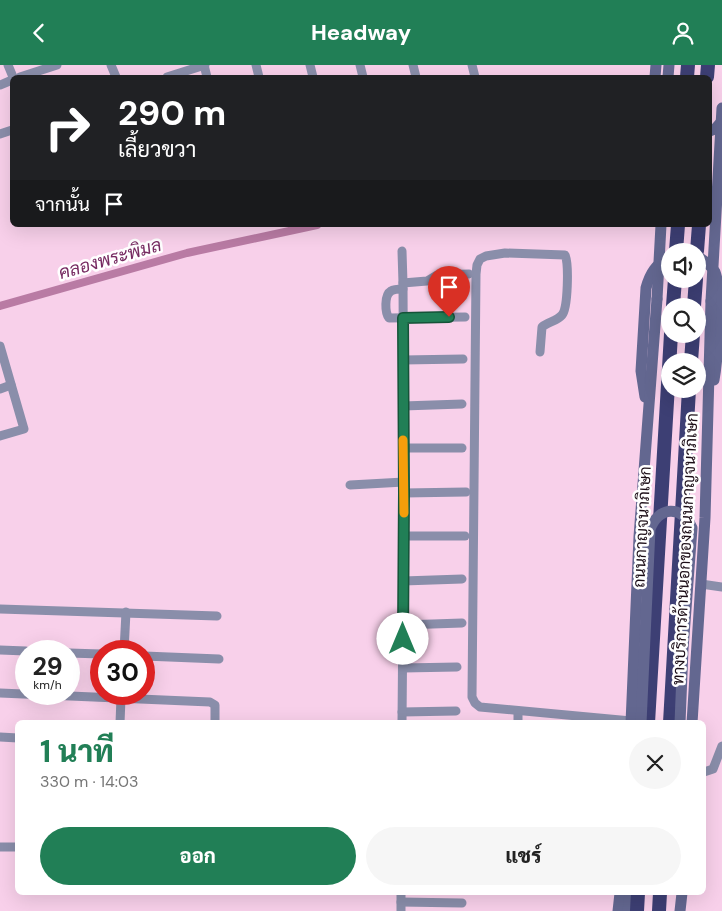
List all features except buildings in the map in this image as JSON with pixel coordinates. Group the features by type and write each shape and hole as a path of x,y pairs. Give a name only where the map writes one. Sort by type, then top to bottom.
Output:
{"highway":[{"path":"677,243 678,227"},
{"path":"698,243 699,227"},
{"name":"ถนนกาญจนาภิเษก","path":"648,720 670,343"},
{"path":"670,720 688,398"},
{"path":"637,911 638,895"},
{"path":"659,911 660,895"}],"main road":[{"name":"ทางบริการด้านนอกของถนนกาญจนาภิเษก","path":"692,720 701,584 709,403 711,301 722,108"},
{"path":"712,130 722,121"},
{"path":"634,720 639,537 661,227"},
{"path":"706,261 716,273 721,292 717,363 709,403"},
{"path":"648,422 641,371 646,288 650,275 661,263"},
{"path":"634,720 650,529 653,521 659,515 666,512 683,514 688,519 692,528 683,649 680,720"},
{"path":"618,911 620,895"},
{"path":"628,911 630,895"},
{"path":"679,911 680,895"}],"street":[{"path":"26,75 57,65"},
{"path":"173,75 205,65"},
{"path":"402,251 404,482 402,720"},
{"path":"540,352 542,327 561,317 566,307 567,269 565,255 505,253 486,256 480,259 476,274 472,697 480,707 613,720"},
{"path":"465,317 389,318 386,314 387,295 389,292 403,286 427,281 437,275 469,273"},
{"path":"0,345 24,429 0,436"},
{"path":"403,360 463,359"},
{"path":"0,389 11,385"},
{"path":"403,406 462,404"},
{"path":"403,448 462,448"},
{"path":"350,485 404,482"},
{"path":"404,493 466,492"},
{"path":"403,536 465,536"},
{"path":"403,581 462,579"},
{"path":"701,584 722,587"},
{"path":"0,609 217,616"},
{"path":"125,640 126,612"},
{"path":"403,625 462,623"},
{"path":"0,651 15,651"},
{"path":"155,656 219,659"},
{"path":"403,668 457,667"},
{"path":"0,693 90,697"},
{"path":"155,700 210,702 215,705 215,720"},
{"path":"120,705 120,720"},
{"path":"402,712 456,711"},
{"path":"518,711 518,720"},
{"path":"0,737 15,738"},
{"path":"706,771 713,769 722,746"},
{"path":"0,847 15,847"},
{"path":"401,907 462,903"}],"waterway":[{"name":"คลองพระพิมล","path":"0,306 187,253 308,227"}],"slow traffic":[{"path":"403,440 404,513"}],"route":[{"path":"403,639 403,318 449,317"}]}
